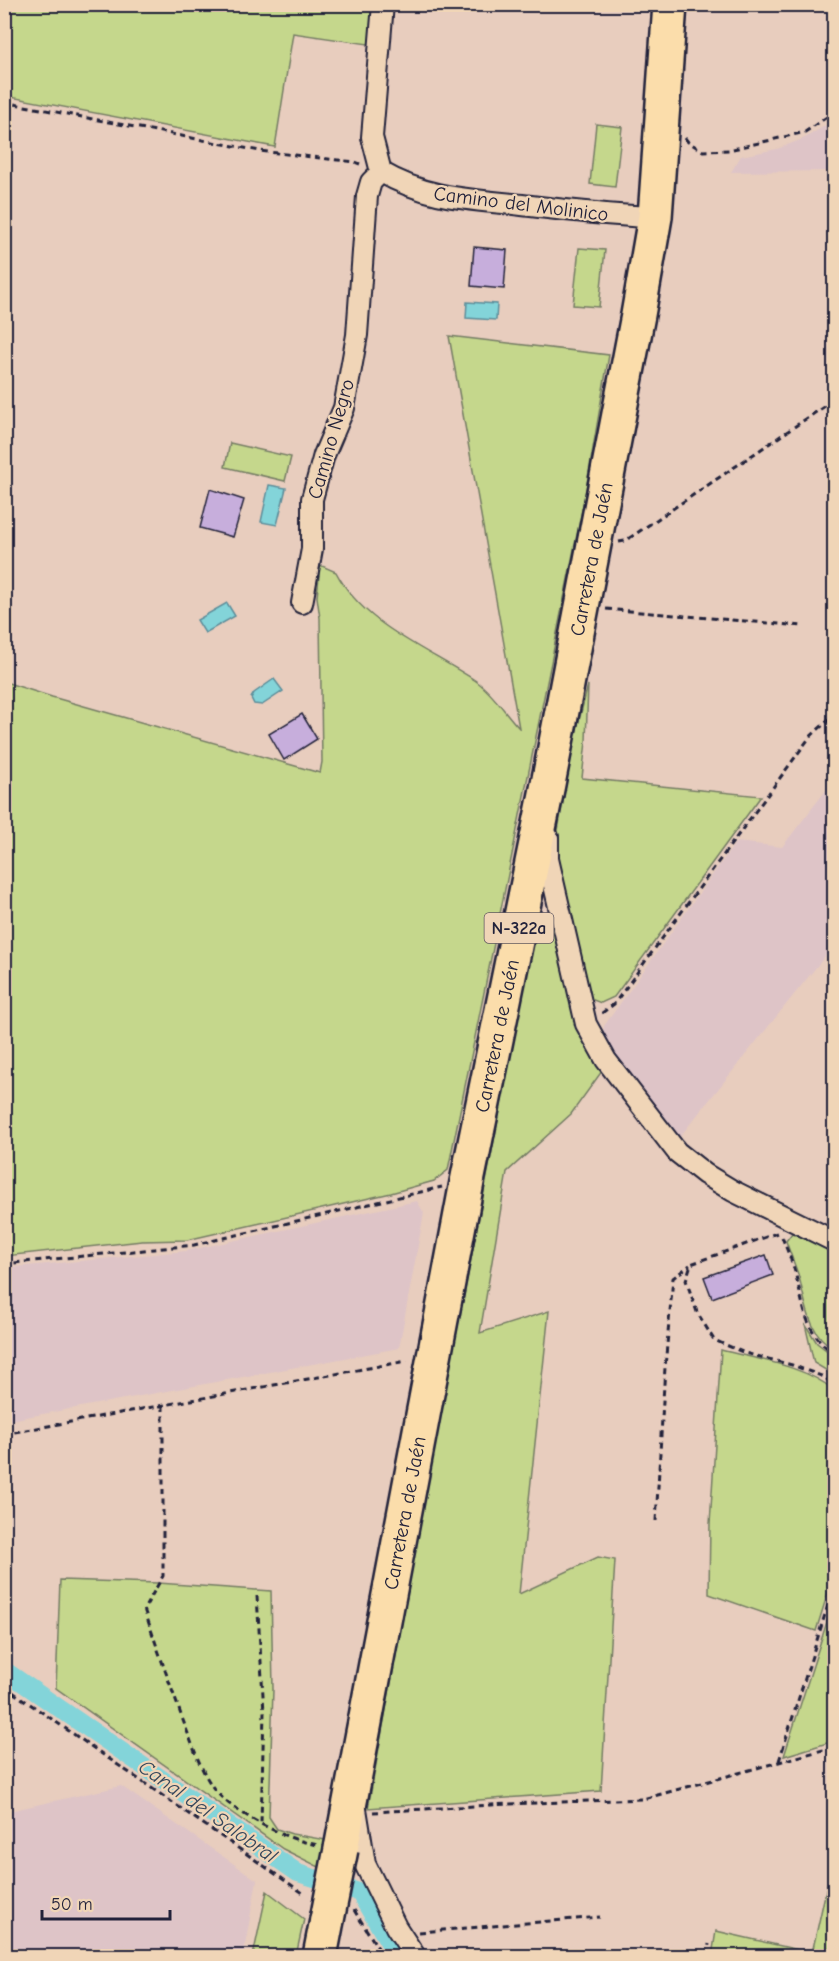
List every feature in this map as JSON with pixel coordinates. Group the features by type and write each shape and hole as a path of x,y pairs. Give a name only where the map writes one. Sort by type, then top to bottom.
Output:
{"highway":[{"name":"Carretera de Jaén","path":"320,1956 340,1914 341,1849 354,1805 467,1182 548,784 638,315 655,217 670,4"}],"street":[{"path":"381,172 372,137 383,4"},
{"name":"Camino del Molinico","path":"381,172 400,183 433,194 613,216 655,217"},
{"name":"Camino Negro","path":"302,603 312,549 312,498 324,454 344,408 357,335 367,196 371,182 381,172"},
{"path":"548,784 548,858 586,1024 606,1060 677,1152 705,1174 733,1191 834,1241"},
{"path":"354,1805 365,1864 399,1933 415,1956"}],"path":[{"path":"4,102 260,152 355,162 381,172"},
{"path":"682,133 688,142 703,151 729,150 805,132 834,112"},
{"path":"594,542 625,542 834,400"},
{"path":"582,607 802,626"},
{"path":"586,1024 614,1004 810,738 834,715"},
{"path":"4,1264 194,1245 467,1182"},
{"path":"656,1521 673,1278 691,1264 781,1232 796,1275 806,1320 820,1343 834,1354"},
{"path":"691,1264 686,1280 697,1312 714,1340 745,1353 792,1365 824,1377 834,1385"},
{"path":"4,1434 434,1356"},
{"path":"163,1405 163,1576 144,1609 170,1687 194,1748 212,1787 245,1816 287,1837 312,1845 341,1849"},
{"path":"779,1761 834,1586"},
{"path":"257,1596 264,1713 261,1823"},
{"path":"4,1686 303,1893"},
{"path":"354,1805 508,1804 643,1799 834,1747"},
{"path":"340,1914 383,1956"},
{"path":"399,1933 600,1917"},
{"path":"707,1956 709,1944"}],"shaded area":[{"path":"834,120 834,171 731,172 741,156 777,149 805,138"},
{"path":"834,780 834,945 678,1139 602,1038 604,1026 736,842 782,847"},
{"path":"417,1201 424,1213 399,1348 5,1421 5,1268 186,1251"},
{"path":"121,1786 257,1880 243,1956 5,1956 5,1812"}],"green space":[{"path":"4,5 377,5 375,45 293,33 275,147 5,96"},
{"path":"596,124 622,127 615,187 590,184"},
{"path":"579,248 605,250 599,307 573,305"},
{"path":"449,336 609,355 585,495 448,1170 434,1181 391,1193 187,1240 142,1241 5,1256 5,682 320,773 322,762 320,618 317,597 320,565 336,572 348,591 380,622 476,681 519,728"},
{"path":"230,443 291,457 285,481 225,467"},
{"path":"588,685 582,778 761,796 614,997 601,1003 588,998 567,908 556,842 572,748"},
{"path":"545,923 555,923 605,1067 571,1114 507,1172 480,1333 549,1311 519,1594 598,1557 615,1560 601,1791 368,1808 430,1469 529,961 534,942"},
{"path":"796,1228 834,1246 834,1348 819,1335 809,1317 799,1277 786,1241"},
{"path":"805,1324 817,1343 834,1356 834,1375 814,1363"},
{"path":"721,1350 795,1369 834,1390 834,1573 816,1631 709,1594 710,1524"},
{"path":"60,1580 158,1583 271,1591 273,1689 269,1817 277,1829 326,1840 321,1868 283,1849 56,1688"},
{"path":"834,1600 834,1741 784,1756"},
{"path":"828,1881 834,1881 834,1956 712,1956 716,1931 812,1953"},
{"path":"267,1891 304,1919 296,1956 253,1956"}],"water":[{"path":"467,302 497,304 496,320 466,318"},
{"path":"269,485 286,488 277,525 261,522"},
{"path":"227,603 235,616 205,633 197,620"},
{"path":"274,679 283,691 262,705 254,704 251,698 254,693"}],"building":[{"path":"474,247 507,250 504,289 471,286"},
{"path":"210,489 244,500 233,537 200,528"},
{"path":"302,714 317,739 284,760 269,734"},
{"path":"766,1255 773,1275 712,1298 704,1277"}],"waterway":[{"name":"Canal del Salobral","path":"4,1670 298,1873 359,1892 397,1956"}]}
